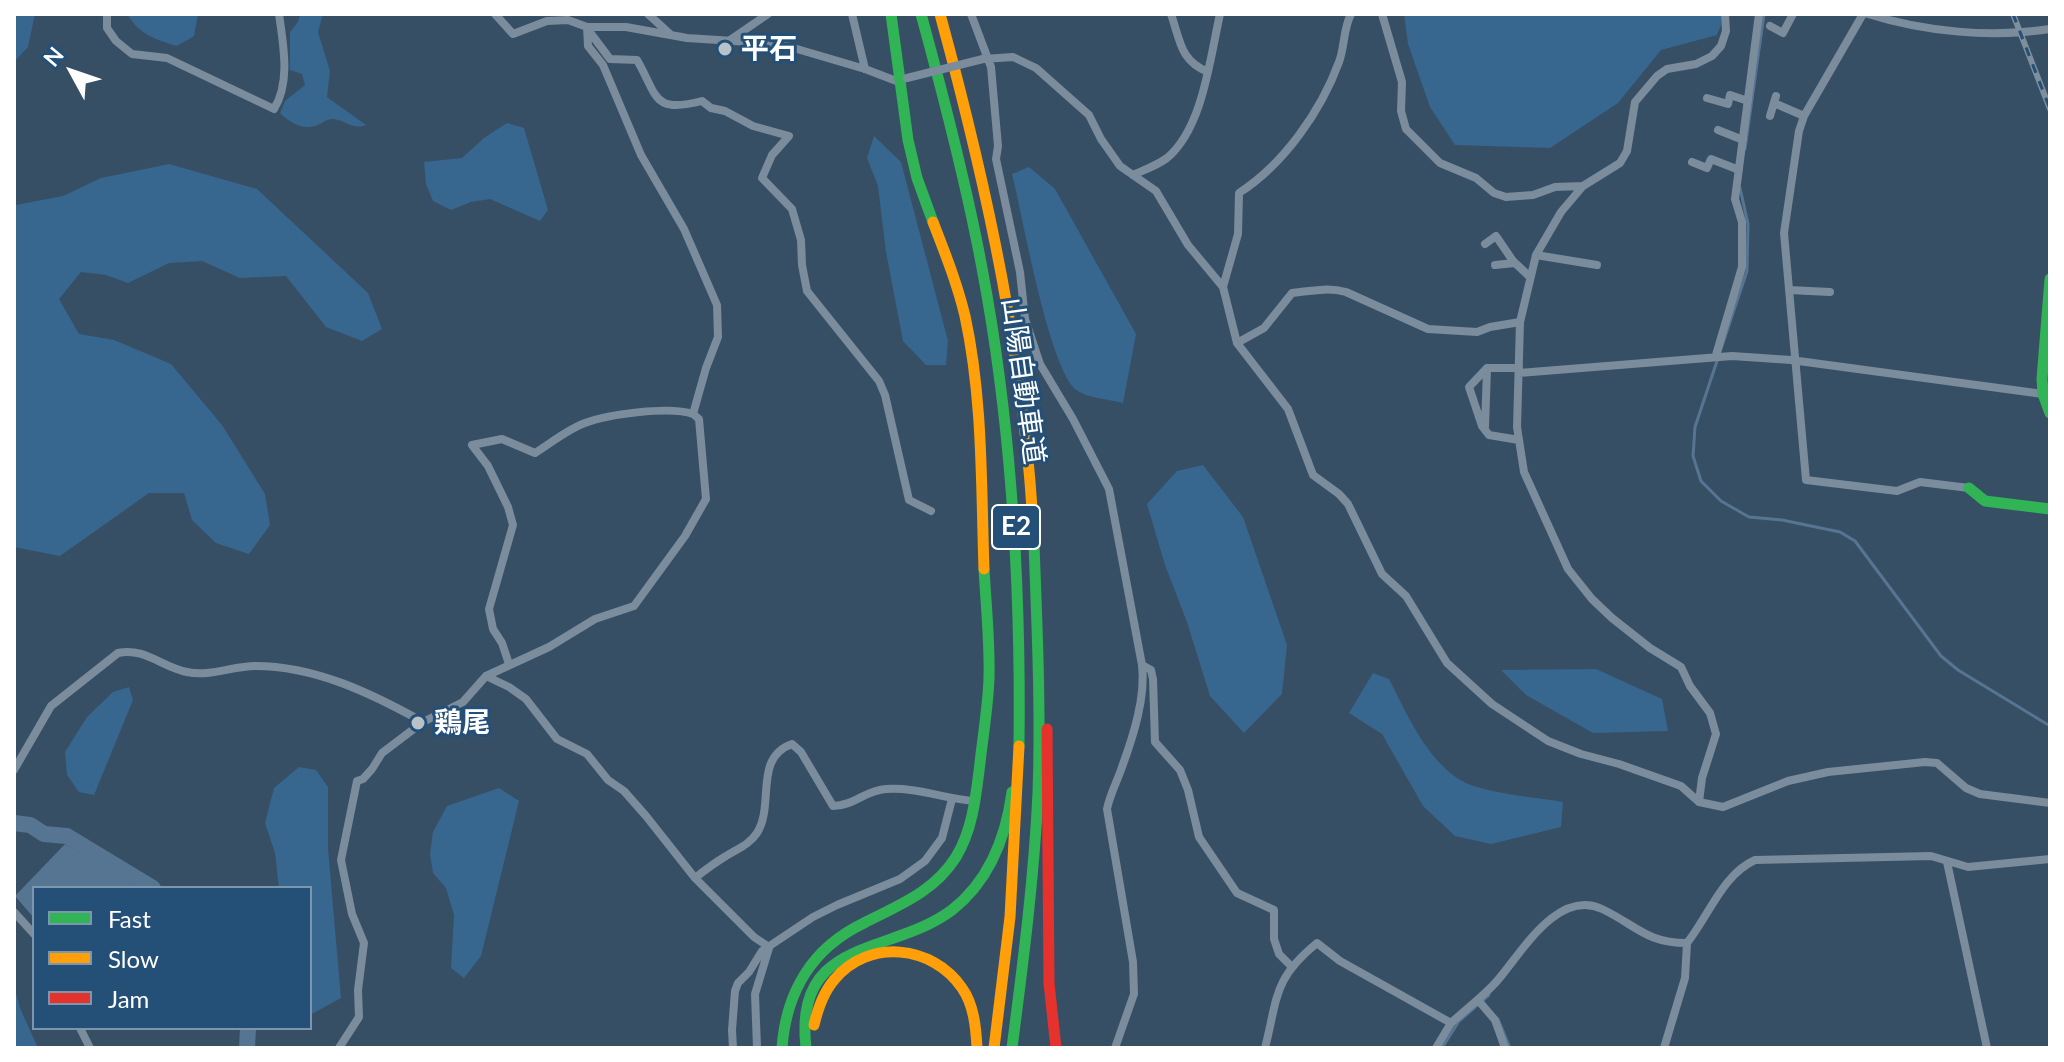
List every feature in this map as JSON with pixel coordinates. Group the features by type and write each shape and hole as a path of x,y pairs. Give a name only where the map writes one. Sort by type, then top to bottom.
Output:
{"main road":[{"path":"782,1048 782,1024 798,979 827,946 858,925 899,907 941,877 960,849 975,801 989,671 980,408 963,310 928,216 911,156 903,80 891,14"},
{"name":"山陽自動車道","path":"921,14 966,183 984,269 1014,494 1022,724 1015,881 994,1048"},
{"name":"山陽自動車道","path":"940,14 958,75 1000,267 1022,422 1036,590 1039,713 1036,819 1025,957 1012,1048"},
{"path":"2050,279 2043,394 2050,413"},
{"path":"1969,488 1985,501 2050,509"},
{"path":"1036,590 1048,754 1049,983 1056,1048"},
{"path":"806,1048 804,1026 808,1003 818,982 833,964 863,947 937,919 959,904 984,874 997,850 1007,820 1022,724"},
{"path":"815,1048 815,1016 832,979 864,956 892,951 931,960 953,977 961,987 973,1015 977,1048"}],"street":[{"path":"107,14 107,28 116,41 132,54 167,58 274,109 282,97 283,82 284,53 279,14"},
{"path":"495,14 513,34 547,21 568,20 587,27 626,27 672,35 780,44 903,80 986,58 1013,57 1036,68 1089,115 1120,166 1156,191 1188,245 1223,287 1237,343 1288,409 1313,475 1348,504 1382,574 1406,596 1435,645 1459,676 1492,704 1548,741 1681,786 1699,802 1723,807 1764,789 1828,772 1925,762 1937,763 1966,788 1980,794 2050,803"},
{"path":"648,14 672,35"},
{"path":"730,40 768,14"},
{"path":"852,14 865,69"},
{"path":"971,14 986,58 998,146 996,159 1020,272 1025,319 1040,364 1109,489 1142,665 1141,696 1122,769 1110,794 1107,809 1134,978 1134,994 1115,1048"},
{"path":"1171,14 1185,57 1194,66 1208,72"},
{"path":"1133,175 1167,158 1188,131 1204,93 1220,14"},
{"path":"1223,287 1238,234 1239,193 1261,179 1283,155 1319,101 1340,59 1351,14"},
{"path":"1382,14 1402,82 1401,111 1406,129 1440,163 1476,178 1494,193 1506,197 1533,195 1555,187 1583,186 1620,163 1627,151 1635,102 1667,69 1712,56 1721,46 1726,31 1725,14"},
{"path":"1720,355 1742,267 1742,222 1735,199 1759,14"},
{"path":"1770,26 1783,33 1793,14"},
{"path":"1969,488 1920,482 1897,491 1806,480 1784,233 1799,131 1804,116 1866,14 1893,22 1985,33 2050,29"},
{"path":"587,27 588,46 603,65 641,155 684,229 717,305 718,337 693,414"},
{"path":"587,27 610,59 637,60 649,88 661,102 670,106 702,101 753,126 789,136 772,155 762,178 792,209 801,240 807,291 879,381 909,500 931,511"},
{"path":"1707,98 1728,104 1730,95 1748,101"},
{"path":"1770,116 1775,100 1804,116"},
{"path":"1718,130 1743,140"},
{"path":"1692,162 1707,168 1711,159 1739,170"},
{"path":"1583,186 1575,204 1561,212 1536,255 1520,322 1519,440 1524,472 1568,569 1612,618 1650,648 1681,667 1690,686 1710,713 1716,734 1702,778 1699,802"},
{"path":"1485,244 1496,236 1515,263 1530,277"},
{"path":"1536,255 1597,265"},
{"path":"1495,265 1515,263"},
{"path":"1237,343 1264,328 1292,293 1333,288 1428,329 1477,332 1520,322"},
{"path":"1789,290 1830,292"},
{"path":"1487,368 1519,371 1720,355 1794,360 2043,394"},
{"path":"1487,368 1469,387 1485,429 1489,435 1519,440"},
{"path":"1485,429 1487,368"},
{"path":"339,1048 359,1017 358,990 364,943 350,905 341,860 357,781 372,769 382,753 423,722 463,702 486,676 549,647 595,619 634,606 685,536 706,499 699,419 693,414 651,412 584,423 535,453 502,439 472,445 488,466 508,507 513,525 489,609 493,629 509,664"},
{"path":"14,770 51,706 118,653 129,650 189,673 241,666 291,668 340,681 423,722"},
{"path":"1142,665 1151,670 1153,679 1155,742 1180,770 1199,837 1240,896 1274,910 1274,939 1279,954 1291,966"},
{"path":"486,676 526,699 557,739 587,754 608,780 624,791 646,816 695,878 754,937 769,947"},
{"path":"695,878 737,851 759,831 770,764 779,749 792,744 801,752 833,806 847,806 881,789 908,788 952,799 975,801"},
{"path":"733,1048 738,983 762,951 813,917 900,879 925,861 942,838 952,799"},
{"path":"1664,1048 1685,978 1687,943 1724,888 1745,864 1755,860 1931,856 1968,867 2050,859"},
{"path":"1947,862 1987,1048"},
{"path":"1436,1048 1451,1023 1480,1002 1529,938 1564,911 1587,905 1600,908 1648,937 1665,943 1687,943"},
{"path":"14,912 32,932"},
{"path":"1265,1048 1275,997 1291,966 1317,943 1340,961 1451,1023"},
{"path":"757,1048 755,994 769,947"},
{"path":"1480,1002 1495,1020 1505,1048"},
{"path":"81,1030 90,1048"}],"shaded area":[{"path":"14,14 35,14 28,47 14,62"},
{"path":"127,14 198,14 194,36 177,46 148,35"},
{"path":"300,14 323,14 318,32 330,71 327,97 366,125 353,126 331,119 305,127 280,113 285,101 305,85 302,74 290,70 290,32"},
{"path":"1404,14 1721,14 1721,25 1717,35 1661,50 1618,103 1550,148 1455,145 1430,107 1408,44"},
{"path":"507,123 524,128 548,210 540,221 490,199 451,210 433,201 426,184 424,162 462,158"},
{"path":"874,136 901,162 948,341 946,365 926,365 903,341 886,252 878,186 867,158"},
{"path":"169,164 257,189 368,293 382,329 362,341 326,327 286,276 240,278 202,261 169,263 128,283 106,275 81,272 59,299 79,334 114,340 171,364 222,425 265,494 270,525 249,554 216,543 192,520 184,493 149,493 60,556 14,547 14,201 16,205 63,196 101,178"},
{"path":"1029,167 1055,189 1136,334 1123,403 1075,389 1055,351 1012,174"},
{"path":"1203,465 1243,517 1287,645 1282,694 1244,733 1210,696 1147,504 1177,471"},
{"path":"1596,669 1662,699 1668,731 1593,733 1526,695 1501,670"},
{"path":"1373,673 1389,679 1424,742 1447,770 1477,787 1563,802 1561,827 1491,844 1455,836 1423,806 1382,734 1349,713"},
{"path":"129,687 133,700 94,795 79,792 67,775 65,752 87,717 113,692"},
{"path":"299,767 316,770 328,787 328,849 341,998 312,1014 312,886 279,886 275,853 265,823 274,788"},
{"path":"499,788 519,801 481,956 464,978 451,968 454,915 446,888 433,873 430,854 433,832 447,806"},
{"path":"65,844 136,886 32,886 32,916 15,896"},
{"path":"14,986 20,1008 38,1048 14,1048"}],"waterway":[{"path":"1745,149 1764,14"},
{"path":"1740,188 1748,224 1747,271 1695,427 1693,456 1701,481 1721,501 1749,517 1782,520 1840,532 1855,541 1941,656 1958,670 2050,726"},
{"path":"14,823 30,825 44,834 67,836 150,886"},
{"path":"1442,1048 1459,1021 1489,995"},
{"path":"1498,1019 1510,1048"},
{"path":"247,1048 248,1030"}],"railway":[{"path":"2013,14 2050,109"}],"traffic: fast":[{"path":"891,14 908,140 917,178 933,222"},
{"path":"921,14 969,204 1001,387 1016,566 1019,746"},
{"path":"2050,279 2042,379 2043,394 2050,413"},
{"path":"1969,488 1985,501 2050,509"},
{"path":"1012,1048 1031,889 1038,793 1039,700 1034,544"},
{"path":"782,1048 789,1008 796,990 816,959 846,933 926,889 947,869 962,846 975,799 988,700 989,651 984,569"},
{"path":"806,1048 806,1012 815,986 830,967 851,954 928,925 965,898 994,857 1012,792"}],"traffic: slow":[{"path":"940,14 1002,276 1023,410 1034,544"},
{"path":"933,222 958,292 971,347 980,442 984,569"},
{"path":"994,1048 1010,917 1019,746"},
{"path":"814,1025 827,990 848,967 864,957 900,952 918,955 935,963 962,988 972,1009 977,1048"}],"traffic: jam":[{"path":"1047,729 1049,983 1056,1048"}],"place":[{"name":"平石","path":"725,49"},
{"name":"鶏尾","path":"418,723"}]}
